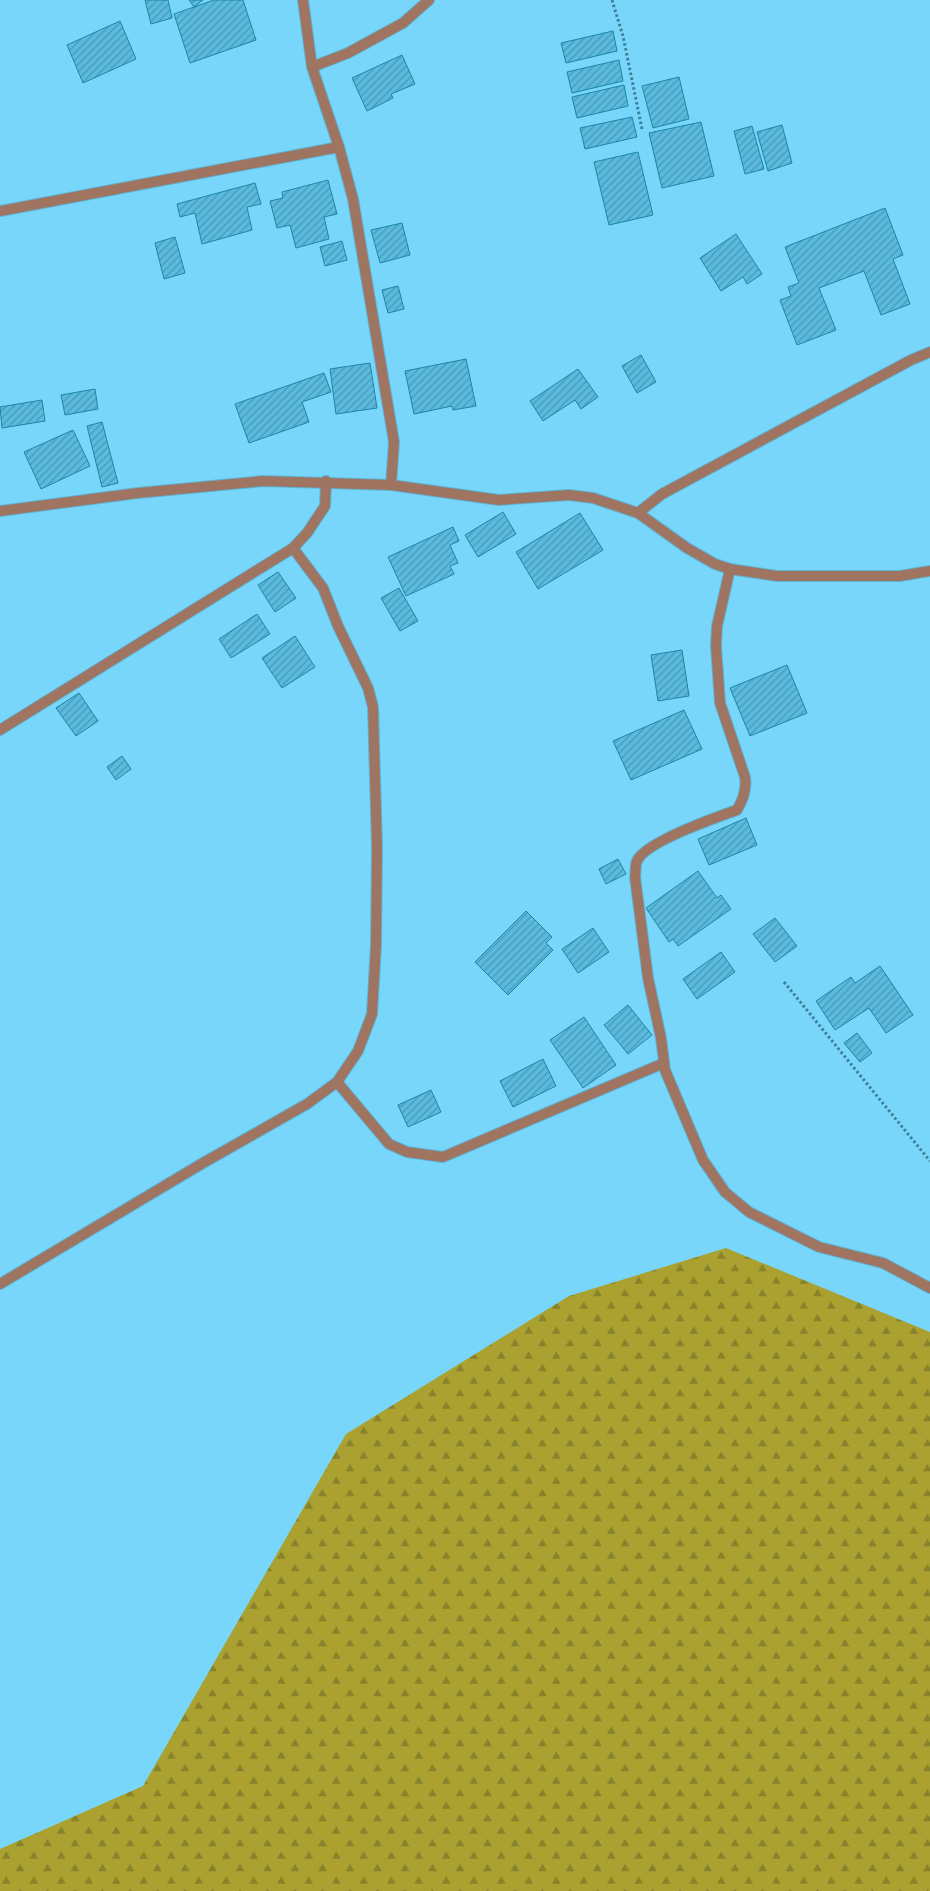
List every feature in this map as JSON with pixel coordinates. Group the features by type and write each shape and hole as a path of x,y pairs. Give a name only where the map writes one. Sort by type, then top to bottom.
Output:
{"street":[{"path":"303,0 312,67 339,147 353,199 394,442 391,485"},
{"path":"312,67 348,53 403,23 429,0"},
{"path":"0,211 339,147"},
{"path":"638,513 662,494 911,360 930,352"},
{"path":"0,511 138,493 263,480 391,485 498,500 569,495 593,498 638,513 687,548 714,564 730,569 777,576 900,576 930,571"},
{"path":"0,730 293,548 318,518 325,506 326,481"},
{"path":"0,1284 203,1163 307,1104 337,1082 358,1051 372,1014 376,945 377,848 374,717 368,688 338,626 323,588 293,548"},
{"path":"730,569 717,626 716,646 720,703 745,777 746,789 742,802 737,810 656,844 645,851 637,861 635,877 648,978 661,1038 665,1070 703,1160 725,1192 749,1212 819,1247 883,1263 930,1288"},
{"path":"337,1082 389,1144 407,1152 443,1157 664,1063"}],"path":[{"path":"612,0 623,36 642,129"},
{"path":"784,982 930,1161"}],"green space":[{"path":"726,1248 930,1332 930,1891 0,1891 0,1849 143,1786 346,1434 569,1296"}],"building":[{"path":"145,0 168,0 172,18 151,24"},
{"path":"189,0 203,0 194,7"},
{"path":"214,0 243,0 256,40 190,63 174,14"},
{"path":"120,21 136,59 83,83 67,45"},
{"path":"613,31 617,51 566,63 561,43"},
{"path":"402,55 415,84 391,94 393,98 367,111 352,78"},
{"path":"619,60 623,81 572,93 567,72"},
{"path":"679,77 689,119 653,128 642,86"},
{"path":"624,85 628,106 577,118 572,97"},
{"path":"632,117 637,137 585,149 580,128"},
{"path":"701,122 714,176 662,188 649,133"},
{"path":"782,125 792,163 768,171 757,132"},
{"path":"752,126 764,169 745,174 734,131"},
{"path":"638,152 653,215 609,225 594,162"},
{"path":"328,180 337,214 324,217 329,239 296,248 290,225 277,228 270,201 283,198 282,192"},
{"path":"255,183 261,204 247,207 252,230 202,244 195,213 180,217 177,204"},
{"path":"885,208 903,255 893,259 910,304 881,315 864,271 819,288 836,330 797,345 780,300 791,296 788,287 799,283 785,247"},
{"path":"402,223 410,255 380,263 371,230"},
{"path":"736,234 762,274 747,284 743,277 721,291 700,258"},
{"path":"175,237 185,273 164,279 155,243"},
{"path":"342,241 347,260 325,266 320,247"},
{"path":"398,286 404,309 388,313 382,290"},
{"path":"641,355 656,382 637,393 622,366"},
{"path":"466,359 476,406 453,410 452,406 414,414 405,371"},
{"path":"370,363 377,408 336,414 330,369"},
{"path":"578,369 598,397 581,409 575,400 543,421 530,401"},
{"path":"324,373 331,392 302,402 309,422 249,443 235,404"},
{"path":"95,389 98,409 65,415 61,395"},
{"path":"42,400 45,421 2,428 0,407"},
{"path":"102,422 118,483 102,487 87,426"},
{"path":"73,430 90,466 41,489 24,452"},
{"path":"503,512 516,534 478,557 465,535"},
{"path":"580,513 603,550 538,589 516,552"},
{"path":"453,527 459,541 450,545 458,563 450,566 454,574 406,596 388,557"},
{"path":"278,572 296,598 275,612 258,585"},
{"path":"399,588 418,621 400,631 381,598"},
{"path":"257,614 270,634 231,658 219,639"},
{"path":"295,636 315,667 282,688 262,658"},
{"path":"682,650 689,696 658,701 651,655"},
{"path":"787,665 807,713 750,736 730,688"},
{"path":"79,693 98,721 76,736 56,708"},
{"path":"684,710 702,749 631,780 613,741"},
{"path":"122,756 131,769 116,780 107,767"},
{"path":"746,818 757,845 709,865 698,839"},
{"path":"618,859 626,874 606,884 599,869"},
{"path":"698,871 717,898 721,895 731,909 678,946 673,939 669,942 646,908"},
{"path":"526,911 552,937 546,943 553,950 508,995 475,962"},
{"path":"775,918 797,946 775,962 753,934"},
{"path":"593,928 609,952 578,973 562,949"},
{"path":"721,952 735,972 697,999 683,979"},
{"path":"880,966 913,1015 886,1033 869,1008 835,1030 816,1001 851,977 855,983"},
{"path":"628,1005 652,1035 628,1054 604,1025"},
{"path":"584,1017 616,1065 583,1088 550,1040"},
{"path":"857,1033 872,1053 860,1062 844,1043"},
{"path":"543,1059 556,1086 513,1107 500,1081"},
{"path":"431,1090 441,1112 408,1127 398,1105"}]}
